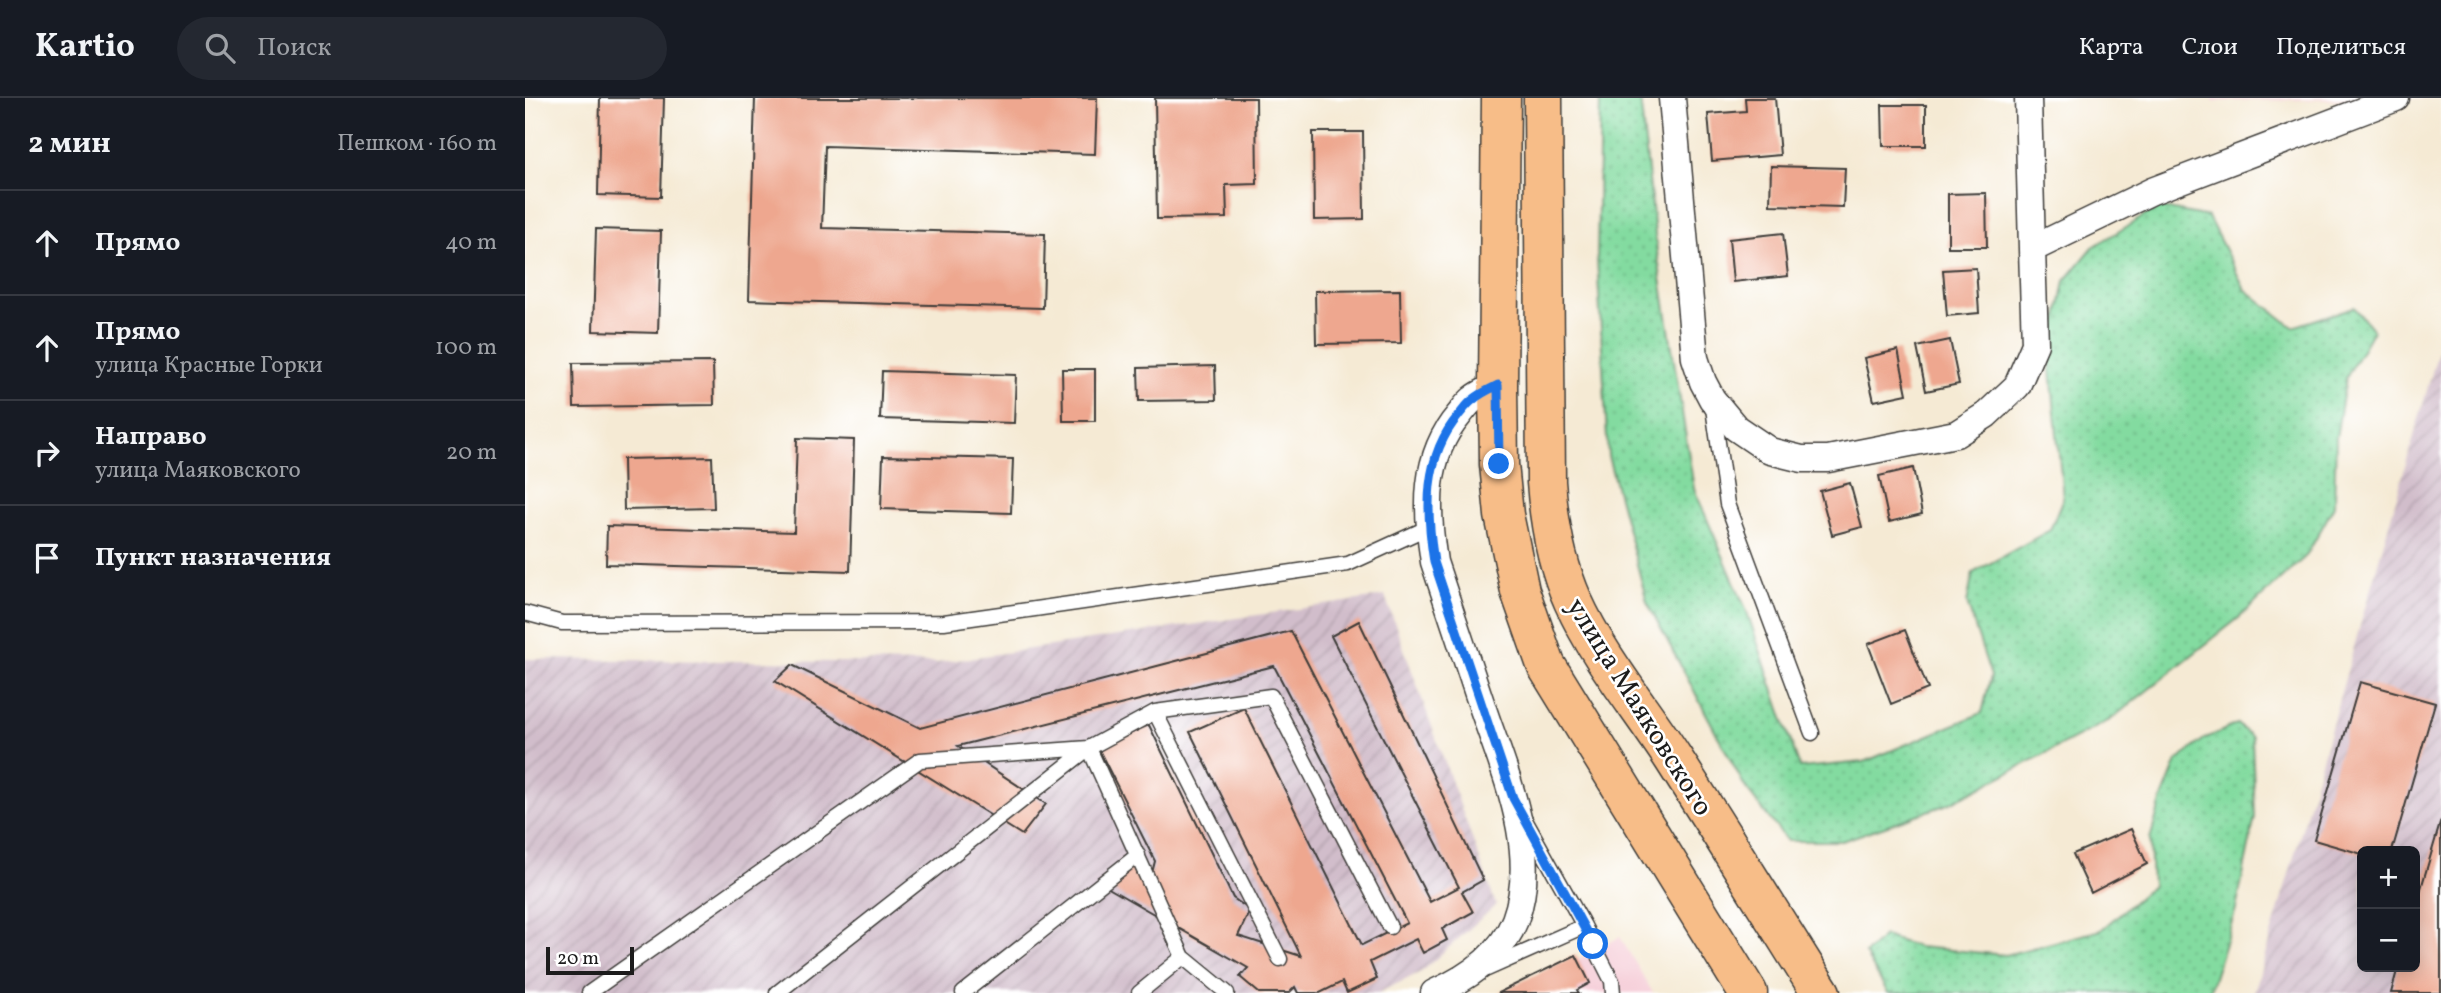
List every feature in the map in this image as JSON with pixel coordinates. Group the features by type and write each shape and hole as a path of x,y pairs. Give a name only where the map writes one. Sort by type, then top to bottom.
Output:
{"main road":[{"name":"улица Маяковского","path":"1501,98 1499,464 1508,541 1520,591 1546,665 1748,993"},
{"name":"улица Маяковского","path":"1543,98 1546,482 1549,523 1559,563 1568,589 1592,637 1672,757 1821,993"}],"street":[{"path":"1672,98 1695,359 1712,399 1736,428 1770,452 1802,459 1828,459 1956,434 1986,415 2017,386 2035,344 2028,98"},
{"path":"2032,249 2153,191 2396,98"},
{"path":"1444,988 1479,968 1500,946 1515,920 1522,882 1522,845 1513,798 1434,562 1429,527 1428,499 1438,445 1473,399 1498,385"}],"lane":[{"path":"1712,399 1727,504 1812,733"},
{"path":"525,613 562,623 944,622 1348,564 1429,527"},
{"path":"777,993 1089,748 1155,712 1271,696 1389,927"},
{"path":"1155,712 1279,958"},
{"path":"1089,748 1183,957 1227,993"},
{"path":"589,993 920,760 1089,748"},
{"path":"1513,798 1584,926 1612,981 1613,993"},
{"path":"963,993 1138,855"},
{"path":"1444,988 1584,926"},
{"path":"1139,993 1183,957"}],"shaded area":[{"path":"2213,98 2441,98 2213,101"},
{"path":"2441,341 2441,993 2254,993 2307,812"},
{"path":"1385,596 1496,905 1421,972 1378,993 525,993 525,659 937,663"},
{"path":"1620,937 1653,993 1513,993"}],"green space":[{"path":"1600,98 1640,98 1657,252 1694,489 1746,609 1800,768 1864,762 1982,713 1991,676 1967,603 1973,573 2050,530 2063,498 2050,360 2065,281 2093,247 2159,207 2208,217 2245,289 2293,327 2354,307 2373,330 2346,378 2336,437 2334,506 2307,555 2240,617 2110,720 1948,804 1842,841 1787,841 1745,787 1647,602 1608,456 1597,258"},
{"path":"2237,724 2252,737 2255,817 2236,909 2209,993 1888,993 1865,954 1884,936 1918,947 2006,955 2101,930 2152,886 2150,839 2177,761 2204,739"}],"building":[{"path":"600,98 664,98 661,197 598,195"},
{"path":"755,98 1097,98 1095,154 825,146 822,228 1045,234 1043,308 749,300"},
{"path":"1155,98 1256,98 1257,184 1226,185 1227,218 1157,219"},
{"path":"1745,98 1775,98 1780,155 1712,161 1708,114 1746,111"},
{"path":"1882,105 1926,105 1926,146 1883,146"},
{"path":"1313,132 1363,132 1364,219 1314,220"},
{"path":"1771,166 1845,168 1843,207 1770,205"},
{"path":"1986,193 1987,247 1948,247 1948,194"},
{"path":"596,229 661,231 658,333 593,331"},
{"path":"1783,233 1788,276 1733,282 1729,239"},
{"path":"1976,268 1979,313 1947,316 1943,270"},
{"path":"1400,290 1401,343 1316,344 1315,291"},
{"path":"1950,340 1959,384 1926,391 1917,347"},
{"path":"1898,350 1907,394 1874,401 1864,358"},
{"path":"713,362 714,405 574,407 573,363"},
{"path":"1215,366 1216,400 1139,401 1138,368"},
{"path":"1062,369 1095,369 1095,421 1063,421"},
{"path":"882,371 1016,375 1014,423 880,419"},
{"path":"797,438 854,440 850,571 606,564 607,526 794,532"},
{"path":"883,456 1013,459 1011,513 881,509"},
{"path":"712,457 714,508 624,510 623,459"},
{"path":"1913,468 1922,514 1889,522 1879,476"},
{"path":"1850,483 1862,527 1832,535 1820,491"},
{"path":"1359,621 1483,880 1462,892 1473,912 1442,929 1447,940 1423,953 1416,939 1370,962 1377,979 1347,993 1342,982 1320,993 1298,993 1295,987 1289,993 1259,993 1240,977 1248,968 1105,886 1124,858 1152,873 1155,861 1098,748 1149,725 1233,898 1250,910 1238,936 1301,956 1190,732 1244,708 1362,945 1407,923 1274,666 958,746 1046,804 1022,835 775,681 792,665 920,728 1291,631 1430,902 1459,887 1331,636"},
{"path":"1905,630 1928,689 1891,704 1868,644"},
{"path":"2360,682 2435,703 2393,846 2357,846 2357,853 2314,840"},
{"path":"2441,820 2441,993 2391,993 2397,972 2420,972 2420,892"},
{"path":"2131,829 2147,864 2091,893 2073,854"},
{"path":"1576,955 1590,983 1577,990 1579,993 1498,993"}],"route":[{"path":"1499,464 1498,385 1473,399 1438,445 1428,499 1434,562 1513,798 1593,944"}]}
